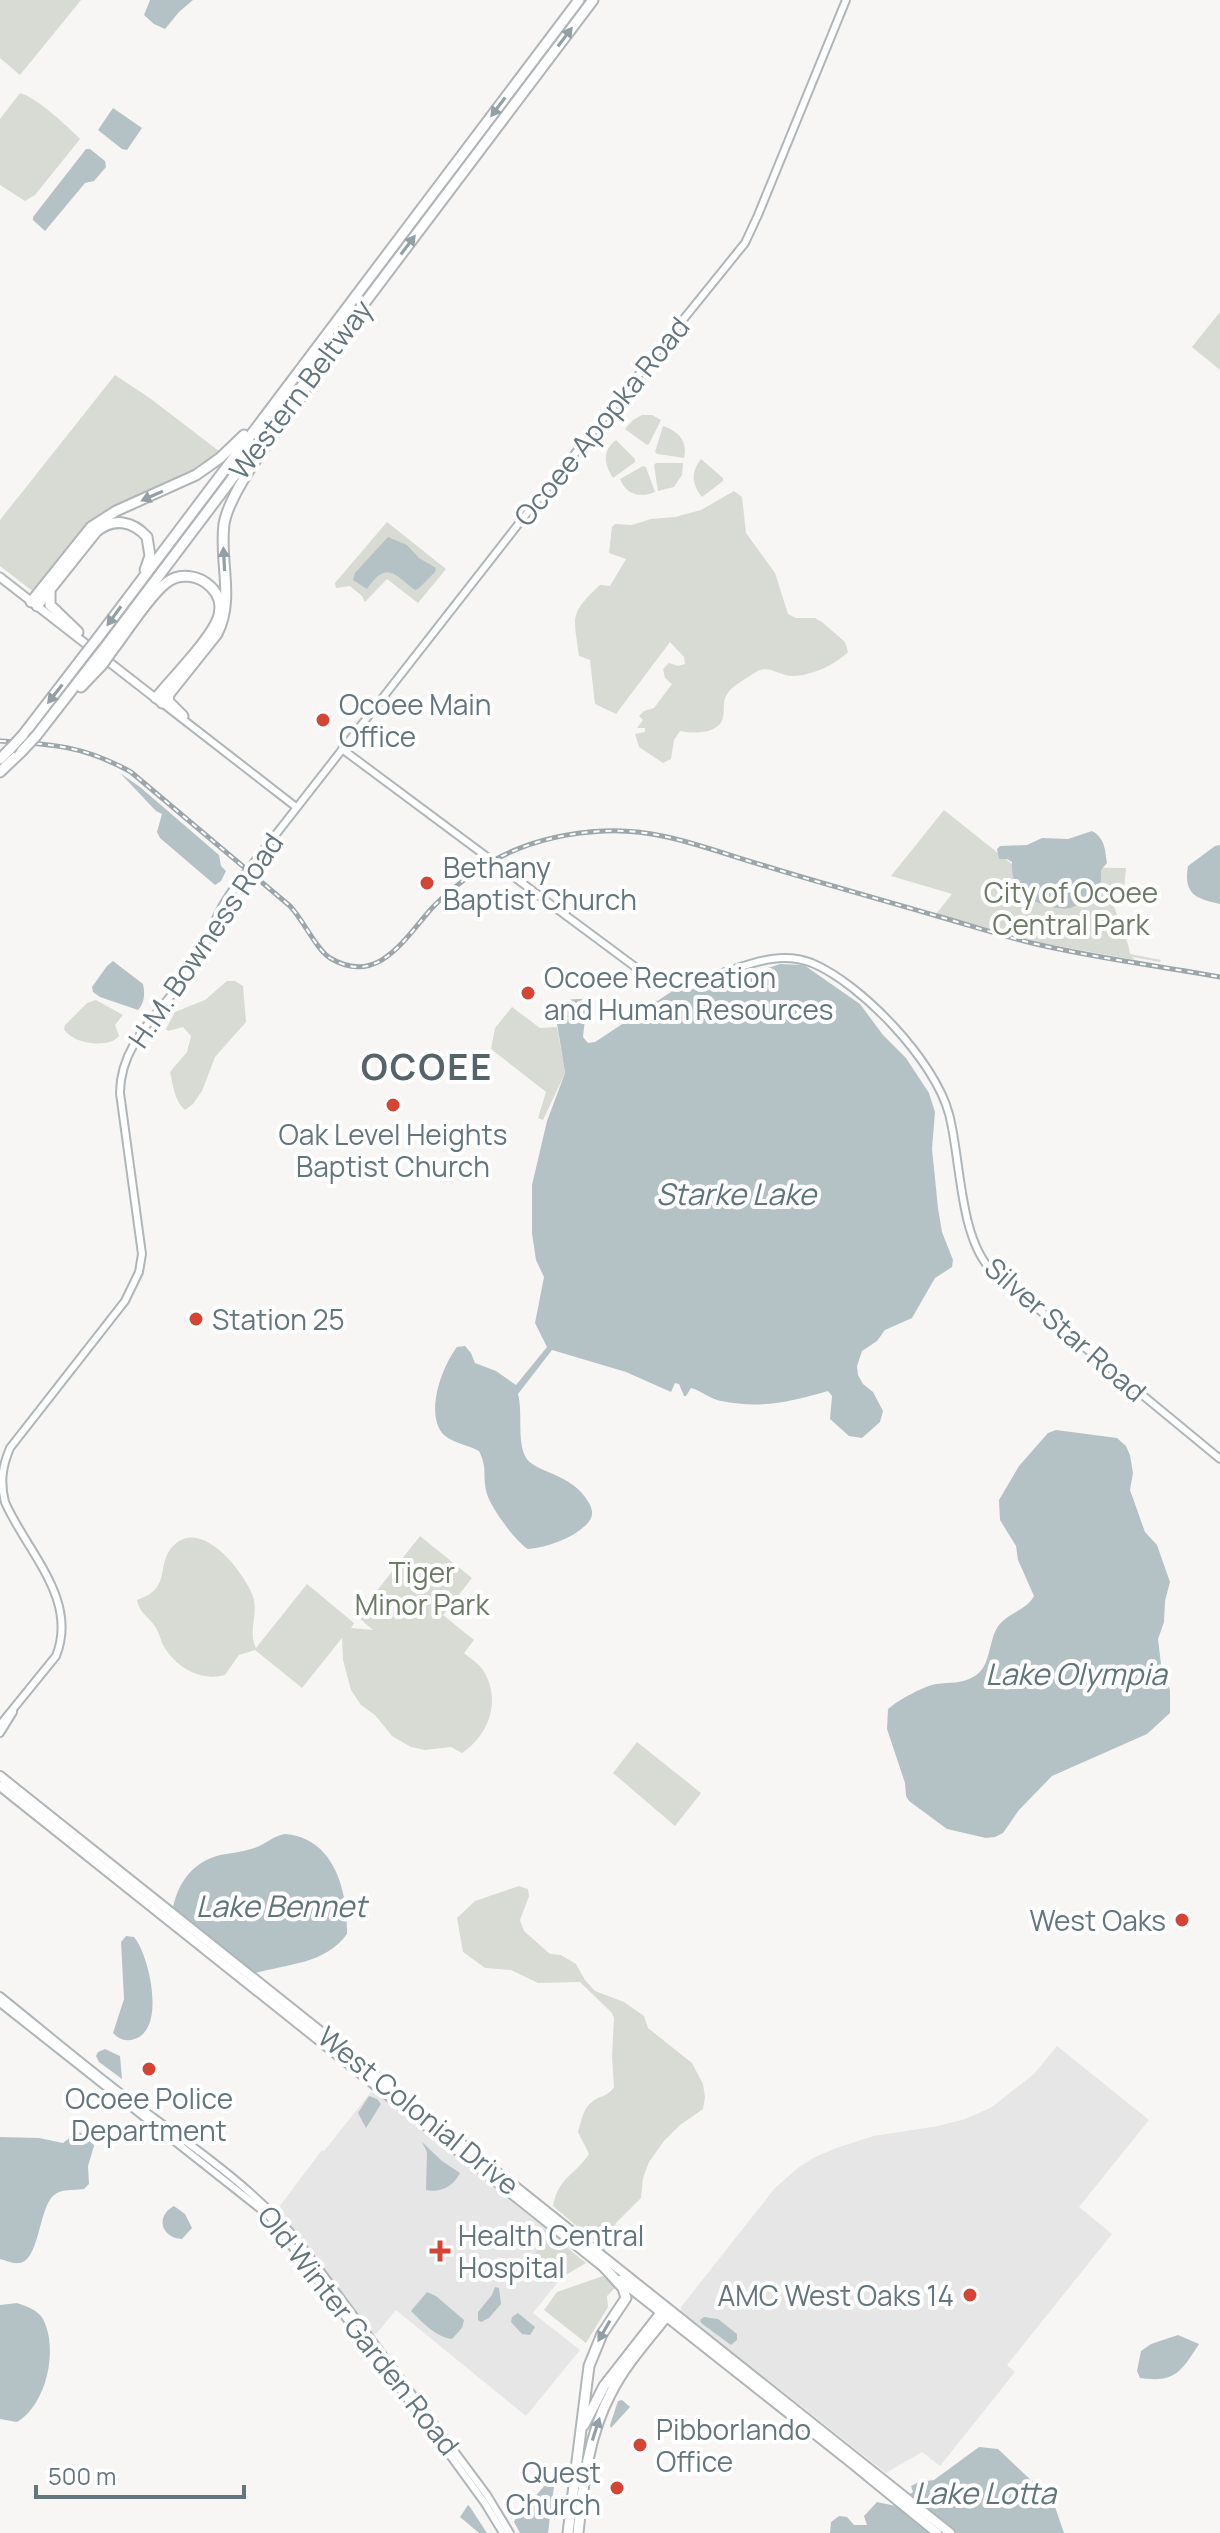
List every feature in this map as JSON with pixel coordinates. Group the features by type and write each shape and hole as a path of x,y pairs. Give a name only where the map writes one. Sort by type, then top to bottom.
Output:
{"highway":[{"name":"Western Beltway","path":"0,759 23,735 91,646 228,458 298,372 579,0"},
{"name":"Western Beltway","path":"0,772 46,725 109,649 244,471 381,280 593,0"},
{"path":"35,602 91,527 116,511 228,458"},
{"path":"162,698 222,625 226,606 225,522 244,471"},
{"path":"35,602 53,586 103,526 121,522 139,528 147,537 150,556 138,583"},
{"path":"109,649 167,582 182,576 195,577 207,583 219,597 219,614 212,629 162,698"},
{"path":"53,586 48,597 50,605 78,632"},
{"path":"162,698 183,716"},
{"name":"West Colonial Drive","path":"0,1776 205,1944 251,1986 604,2267 666,2312 725,2364 747,2373 950,2533"},
{"name":"West Colonial Drive","path":"0,1786 205,1944"},
{"name":"West Colonial Drive","path":"230,1965 264,1986 937,2533"},
{"path":"251,1986 264,1986"},
{"path":"568,2533 584,2393 591,2359 604,2330 626,2298 623,2288 604,2267"},
{"path":"578,2446 599,2392 666,2312"},
{"path":"578,2533 590,2447 603,2408 666,2312"}],"main road":[{"name":"Ocoee Apopka Road","path":"296,807 745,243 846,0"},
{"path":"0,571 35,602 162,698 296,807"},
{"path":"0,577 78,632 91,646"},
{"path":"183,716 196,728"},
{"name":"Silver Star Road","path":"342,749 646,975 667,982 687,982 767,959 796,958 822,968 872,1003 925,1068 945,1102 971,1231 983,1260 992,1271 1220,1459"},
{"name":"H.M. Bowness Road","path":"15,1709 56,1656 60,1647 62,1620 57,1598 5,1502 2,1475 10,1448 125,1301 141,1266 141,1239 120,1093 121,1071 137,1038 195,964 231,891 296,807"},
{"path":"0,1725 15,1709"},
{"path":"0,1733 15,1709"},
{"name":"Old Winter Garden Road","path":"0,1996 79,2062"},
{"name":"Old Winter Garden Road","path":"0,2003 268,2208 286,2227 482,2488 510,2533"},
{"name":"Old Winter Garden Road","path":"180,2140 278,2226 475,2490 503,2533"}],"shaded area":[{"path":"1057,2046 1149,2120 1079,2207 1112,2234 1007,2365 1015,2372 940,2466 922,2452 886,2473 681,2311 681,2307 775,2188 799,2167 839,2147 874,2136 938,2126 992,2107 1034,2074"},
{"name":"Health Central Hospital","path":"371,2092 578,2257 533,2313 580,2350 526,2416 396,2310 376,2334 372,2333 279,2211 322,2150"}],"green space":[{"path":"0,0 81,0 20,75 0,58"},
{"path":"20,93 43,106 80,139 35,195 25,201 0,185 0,119"},
{"path":"1220,312 1220,370 1192,347"},
{"path":"115,375 224,455 104,518 35,593 0,566 0,520"},
{"path":"642,415 652,415 661,420 647,445 625,429"},
{"path":"663,426 681,438 685,447 684,458 655,452"},
{"path":"616,440 635,462 613,478 606,458 608,449"},
{"path":"701,459 723,478 702,497 694,478 695,468"},
{"path":"656,463 683,463 682,475 674,487 658,491"},
{"path":"643,466 655,492 634,494 626,489 620,479"},
{"path":"734,491 742,497 746,533 775,573 788,614 822,622 845,642 848,652 830,665 799,676 765,669 756,672 727,694 723,718 716,727 704,732 680,731 674,740 671,759 663,763 639,747 635,734 645,732 645,728 637,728 643,720 639,716 654,708 672,684 665,678 663,669 669,663 678,666 685,664 684,657 670,642 616,714 595,704 590,660 579,656 576,617 583,603 600,585 610,586 626,559 609,553 615,524 632,525 701,510"},
{"path":"387,522 446,569 418,603 387,579 365,602 350,586 336,588 335,583"},
{"name":"City of Ocoee Central Park","path":"944,810 1018,869 1126,868 1124,889 1107,889 1130,954 1160,962 1042,943 936,914 952,894 891,876"},
{"path":"227,981 243,986 246,1022 215,1057 202,1091 185,1110 176,1097 170,1072 187,1052 191,1036 183,1027 166,1029 175,1012 205,1000"},
{"path":"96,1000 123,1015 115,1025 119,1036 107,1042 91,1043 68,1034 65,1025 87,1003"},
{"path":"512,1007 540,1028 557,1027 565,1073 543,1120 538,1118 546,1092 491,1049 495,1028"},
{"name":"Tiger Minor Park","path":"420,1536 472,1578 443,1615 474,1640 464,1653 477,1663 489,1681 492,1705 486,1727 462,1753 451,1747 425,1750 411,1747 392,1736 375,1715 361,1705 351,1690 343,1660 342,1638 302,1688 255,1650 239,1655 225,1675 206,1676 188,1670 173,1659 137,1600 148,1595 159,1583 173,1546 184,1539 196,1538 219,1550 247,1584 255,1608 253,1634 256,1648 307,1584 354,1623 351,1628 373,1630 357,1616"},
{"path":"637,1742 701,1793 675,1826 613,1773"},
{"path":"519,1886 528,1889 529,1896 520,1920 524,1931 550,1954 561,1955 576,1964 595,1991 624,2002 644,2016 648,2028 692,2063 703,2084 703,2109 680,2125 649,2162 641,2198 616,2223 605,2250 553,2206 563,2183 589,2154 578,2132 584,2111 614,2087 612,2013 580,1982 538,1983 511,1970 485,1968 463,1952 457,1918 475,1901"},
{"path":"543,2229 586,2263 552,2283 543,2281 532,2267"},
{"path":"603,2276 617,2286 607,2296 608,2307 586,2343 544,2310 557,2292"}],"water":[{"path":"150,0 193,0 165,29 144,15"},
{"path":"113,108 142,128 127,150 98,130"},
{"path":"86,149 105,161 106,167 94,181 85,183 45,231 33,217"},
{"path":"388,537 407,545 419,558 436,568 418,589 385,572 367,589 353,580 355,573"},
{"path":"120,773 219,855 221,866 226,871 221,881 215,885 160,838 157,832 162,814"},
{"path":"1092,831 1102,841 1107,863 1101,870 1101,882 1081,902 1070,908 1040,904 1026,896 1016,885 1012,862 999,859 997,849 1000,846 1027,845 1042,838 1068,839"},
{"path":"1220,845 1220,904 1193,894 1187,875 1188,866"},
{"path":"113,961 143,984 144,997 138,1010 93,992 92,987"},
{"name":"Starke Lake","path":"780,964 804,965 860,1004 883,1035 906,1058 929,1093 935,1112 932,1149 938,1208 942,1232 953,1260 952,1267 935,1278 912,1318 885,1330 877,1341 862,1351 857,1366 858,1375 873,1392 883,1411 880,1422 862,1438 849,1436 830,1419 832,1396 828,1391 762,1404 721,1401 691,1388 684,1396 679,1384 675,1383 671,1392 626,1372 552,1350 518,1394 523,1449 529,1462 563,1479 582,1493 591,1506 592,1515 586,1525 566,1538 528,1549 511,1532 489,1500 479,1451 444,1435 438,1426 435,1403 441,1378 457,1347 465,1346 475,1363 496,1371 516,1385 547,1347 535,1323 544,1277 536,1260 532,1233 532,1185 547,1121 565,1073 555,1011 567,1001 582,999 586,1009 583,1037 588,1043 595,1042 674,990 707,988"},
{"name":"Lake Olympia","path":"1056,1430 1117,1438 1130,1455 1133,1473 1130,1490 1145,1532 1157,1545 1170,1582 1158,1639 1161,1664 1170,1690 1170,1713 1147,1734 1052,1776 1019,1810 1003,1833 986,1838 947,1829 909,1801 887,1729 888,1709 926,1687 964,1681 979,1673 997,1628 1034,1596 1018,1560 1016,1546 1000,1520 999,1500 1019,1466 1048,1433"},
{"name":"Lake Bennet","path":"285,1834 316,1845 327,1856 341,1885 347,1934 338,1944 317,1957 255,1973 173,1908 188,1874 202,1863 220,1855 256,1848"},
{"path":"126,1936 134,1937 140,1947 152,1994 149,2025 142,2035 130,2040 121,2039 113,2033 124,1999 121,1942"},
{"path":"105,2049 120,2056 122,2079 99,2062 96,2056"},
{"path":"369,2096 381,2104 366,2128 358,2113"},
{"path":"78,2131 92,2140 94,2146 88,2166 89,2184 84,2189 64,2191 53,2196 35,2245 26,2260 17,2263 0,2259 0,2137 39,2138 63,2143"},
{"path":"422,2142 460,2173 446,2188 426,2190 427,2152"},
{"path":"174,2206 185,2214 192,2228 182,2239 169,2235 163,2226 164,2215"},
{"path":"495,2287 499,2288 501,2304 481,2322 478,2312"},
{"path":"427,2292 464,2320 462,2328 452,2339 435,2332 411,2311"},
{"path":"17,2303 41,2316 50,2346 47,2376 42,2390 36,2403 17,2422 0,2419 0,2305"},
{"path":"518,2313 535,2327 530,2335 522,2334 511,2322"},
{"path":"704,2317 718,2319 737,2334 737,2340 731,2345 701,2323"},
{"path":"1178,2335 1199,2344 1182,2368 1161,2379 1140,2378 1137,2371 1141,2351 1151,2344"},
{"path":"622,2400 630,2407 611,2428 618,2401"},
{"name":"Lake Lotta","path":"979,2447 998,2449 1053,2501 1064,2533 957,2533 910,2494 913,2492 911,2486 934,2480"},
{"path":"554,2475 548,2533 520,2533 514,2522 516,2518"},
{"name":"Lake Lotta","path":"877,2502 896,2506 929,2533 830,2533 831,2522 839,2516 847,2517 854,2525 867,2525 864,2516"},
{"path":"468,2505 487,2533 479,2533 460,2517"}],"railway":[{"path":"0,741 68,748 131,772 290,906 325,954 347,965 362,967 389,955 448,892 492,861 538,842 571,834 625,831 684,841 1036,944 1220,977"}],"place":[{"name":"Ocoee Main Office","path":"323,720"},
{"name":"Bethany Baptist Church","path":"427,883"},
{"name":"Ocoee Recreation and Human Resources","path":"528,993"},
{"name":"Oak Level Heights Baptist Church","path":"393,1105"},
{"name":"Station 25","path":"196,1319"},
{"name":"West Oaks","path":"1182,1920"},
{"name":"Ocoee Police Department","path":"149,2069"},
{"name":"Health Central Hospital","path":"440,2251"},
{"name":"AMC West Oaks 14","path":"970,2295"},
{"name":"Pibborlando Office","path":"640,2445"},
{"name":"Quest Church","path":"617,2488"}],"district":[{"name":"OCOEE","path":"427,1066"}]}
